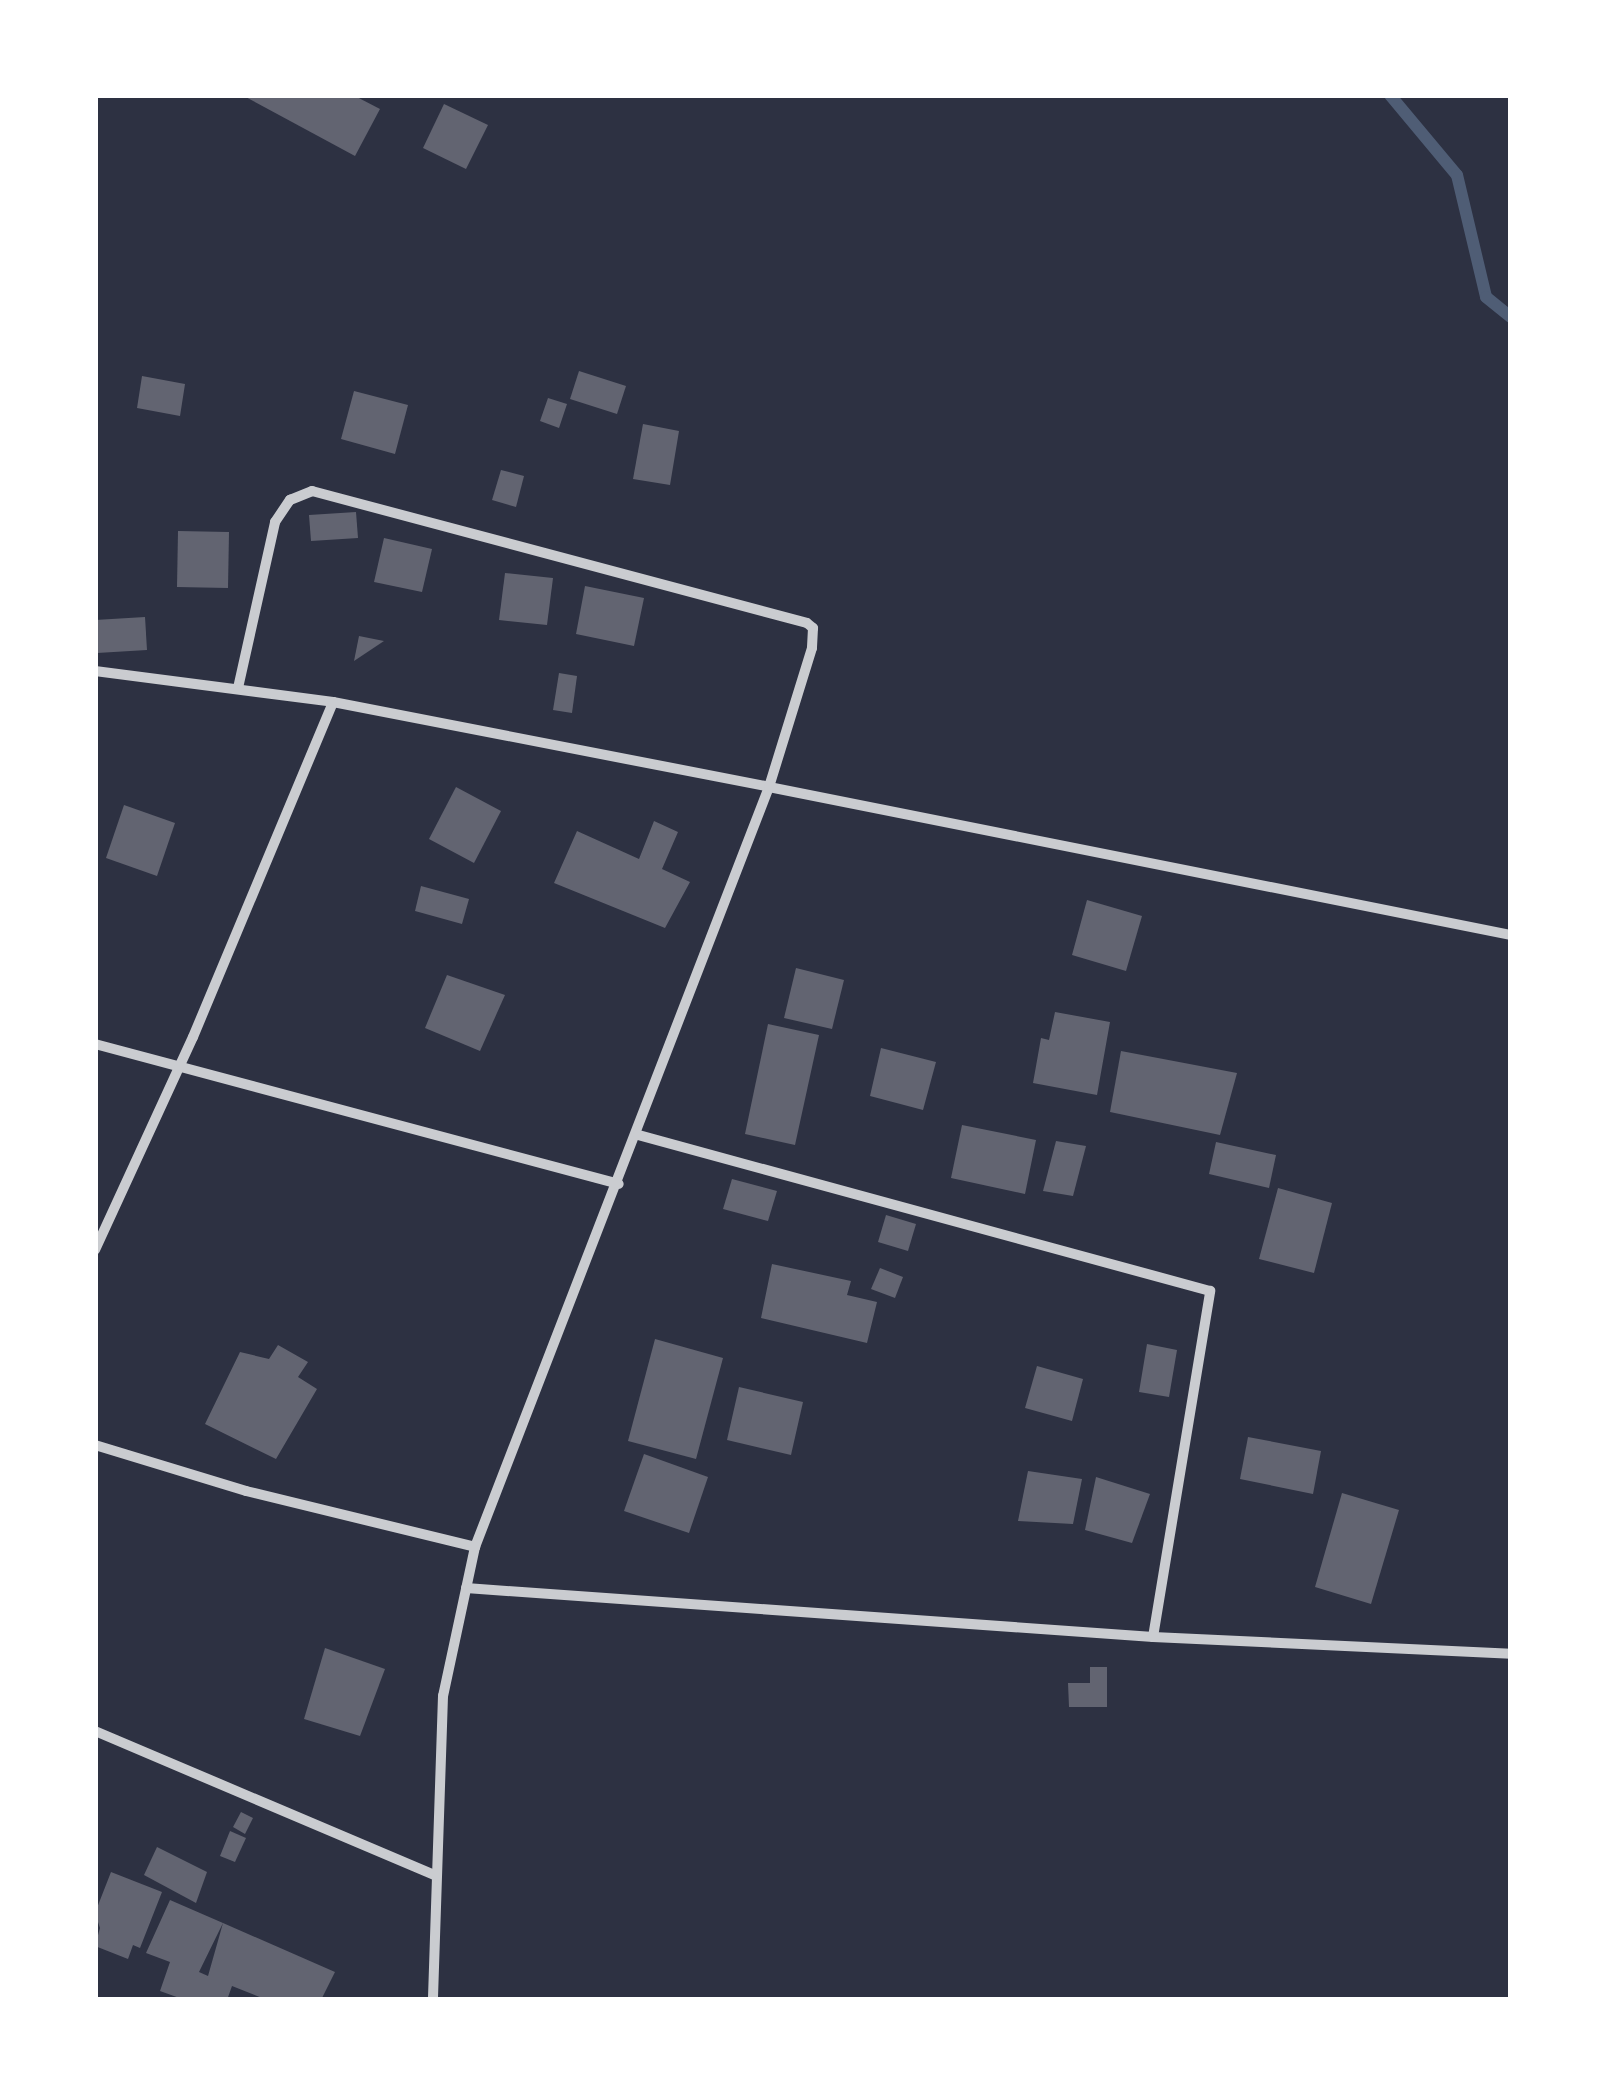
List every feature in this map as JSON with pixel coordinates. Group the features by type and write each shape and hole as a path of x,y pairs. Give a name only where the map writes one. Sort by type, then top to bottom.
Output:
{"street":[{"path":"238,688 276,522 290,500 312,491 807,622 813,628 812,648 769,787 638,1135 475,1548 443,1696 433,2000"},
{"path":"95,671 333,702 1511,935"},
{"path":"95,1250 182,1063 333,702"},
{"path":"95,1044 182,1063 619,1184"},
{"path":"638,1135 1210,1292 1154,1637"},
{"path":"95,1445 246,1491 475,1548"},
{"path":"466,1588 1154,1637 1511,1654"},
{"path":"95,1731 435,1875"}],"building":[{"path":"242,95 353,95 380,109 355,156"},
{"path":"444,104 488,125 466,169 423,148"},
{"path":"579,371 626,386 617,414 570,399"},
{"path":"142,376 185,384 180,416 137,408"},
{"path":"354,391 408,405 395,454 341,439"},
{"path":"548,398 567,404 559,428 540,421"},
{"path":"643,424 679,431 670,485 633,479"},
{"path":"501,470 524,476 516,507 492,500"},
{"path":"356,512 358,538 311,541 309,515"},
{"path":"178,531 229,532 228,588 177,587"},
{"path":"384,538 432,549 422,592 374,582"},
{"path":"505,573 553,578 547,625 499,620"},
{"path":"585,586 644,598 634,646 576,634"},
{"path":"145,617 147,650 97,653 95,620"},
{"path":"359,636 384,641 354,661"},
{"path":"559,673 577,676 572,713 553,710"},
{"path":"456,787 501,811 474,863 429,839"},
{"path":"124,805 175,823 157,876 106,858"},
{"path":"654,821 678,832 662,869 690,882 665,928 554,883 577,831 639,859"},
{"path":"421,886 469,899 462,924 415,911"},
{"path":"1087,900 1142,916 1126,971 1072,955"},
{"path":"796,968 844,980 832,1029 784,1018"},
{"path":"447,975 505,995 480,1051 425,1028"},
{"path":"1055,1012 1110,1022 1097,1095 1033,1083 1041,1038 1049,1040"},
{"path":"768,1024 819,1035 795,1145 745,1134"},
{"path":"881,1048 936,1062 923,1110 870,1096"},
{"path":"1121,1051 1237,1073 1220,1135 1110,1112"},
{"path":"962,1125 1036,1140 1025,1194 951,1178"},
{"path":"1056,1141 1086,1146 1073,1196 1043,1191"},
{"path":"1216,1142 1276,1155 1269,1188 1209,1174"},
{"path":"732,1179 777,1191 768,1221 723,1209"},
{"path":"1278,1188 1332,1203 1314,1273 1259,1259"},
{"path":"886,1215 916,1224 908,1251 878,1242"},
{"path":"772,1264 851,1281 847,1295 877,1302 867,1343 761,1318"},
{"path":"880,1268 903,1277 895,1298 871,1289"},
{"path":"655,1339 723,1358 696,1459 628,1441"},
{"path":"1147,1344 1177,1350 1169,1397 1139,1392"},
{"path":"278,1345 308,1362 298,1377 317,1389 276,1459 205,1424 240,1352 269,1359"},
{"path":"1037,1366 1083,1379 1072,1421 1025,1408"},
{"path":"739,1387 803,1402 791,1455 727,1440"},
{"path":"1248,1437 1321,1451 1313,1494 1240,1479"},
{"path":"644,1454 708,1477 689,1533 624,1511"},
{"path":"1028,1471 1082,1479 1073,1524 1018,1521"},
{"path":"1096,1477 1150,1494 1132,1543 1085,1530"},
{"path":"1342,1493 1399,1510 1371,1604 1315,1587"},
{"path":"325,1648 385,1669 360,1736 304,1719"},
{"path":"1090,1667 1107,1667 1107,1707 1069,1707 1068,1683 1090,1683"},
{"path":"241,1812 253,1818 245,1834 233,1827"},
{"path":"230,1831 246,1838 235,1862 220,1856"},
{"path":"157,1847 207,1872 196,1903 144,1875"},
{"path":"111,1872 162,1892 140,1948 133,1945 128,1959 95,1946 100,1928 95,1913"},
{"path":"170,1900 223,1923 335,1972 321,2000 267,2000 232,1986 227,2000 185,2000 160,1991 170,1962 146,1953","holes":["223,1923 208,1976 199,1972"]}],"waterway":[{"path":"1390,95 1457,175 1486,297 1511,317"}]}
